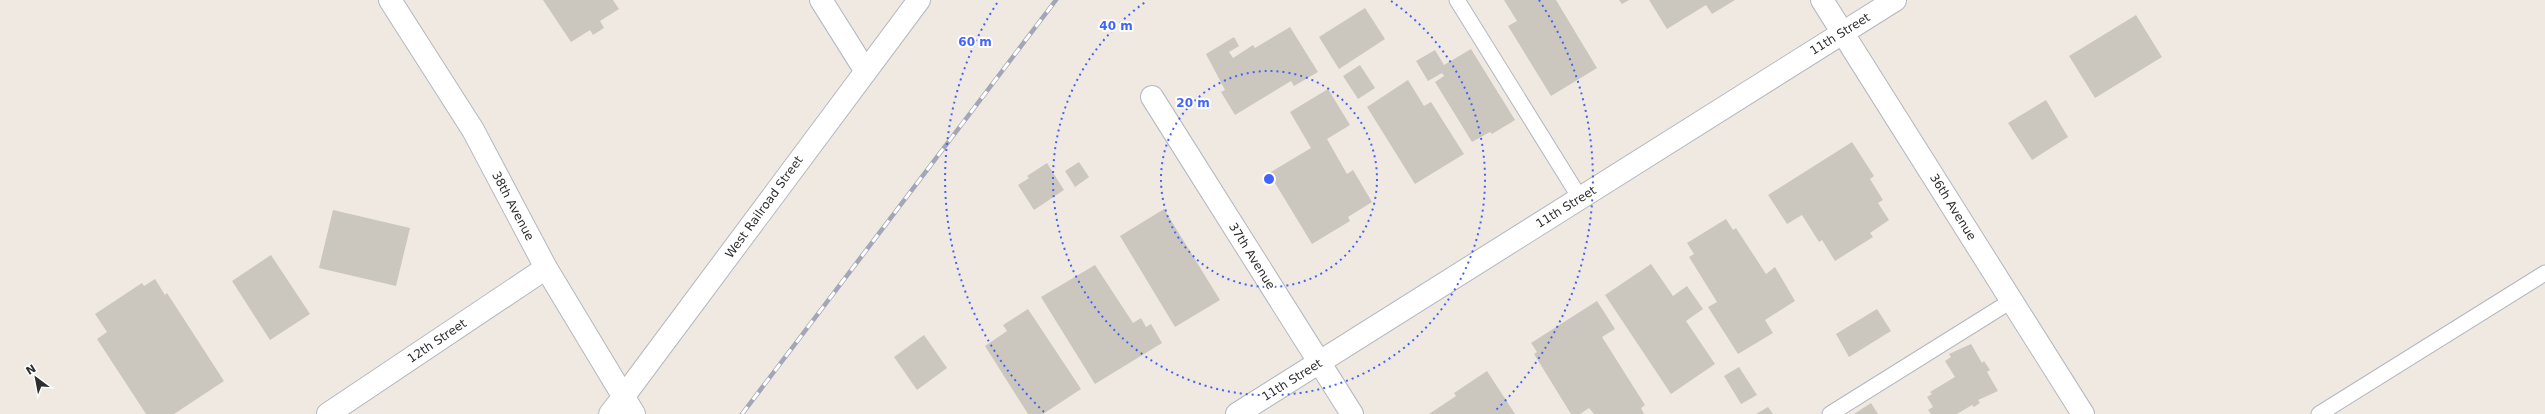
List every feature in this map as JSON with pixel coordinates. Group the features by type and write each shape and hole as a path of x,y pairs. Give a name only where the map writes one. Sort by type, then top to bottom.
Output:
{"street":[{"name":"38th Avenue","path":"390,0 473,130 546,268 629,405"},
{"path":"821,0 865,70"},
{"name":"West Railroad Street","path":"610,414 629,405 865,70 919,0"},
{"name":"36th Avenue","path":"1822,0 2083,414"},
{"name":"11th Street","path":"1237,414 1895,0"},
{"name":"37th Avenue","path":"1152,97 1352,414"},
{"name":"12th Street","path":"328,414 546,268"}],"lane":[{"path":"1457,0 1580,198"},
{"path":"2319,414 2545,272"},
{"path":"1830,414 2011,301"}],"building":[{"path":"543,0 613,0 619,9 600,21 604,28 593,35 590,30 571,42"},
{"path":"1504,0 1556,0 1597,68 1551,96 1508,26 1517,21"},
{"path":"1619,0 1629,0 1622,4"},
{"path":"1649,0 1735,0 1712,14 1706,5 1667,29"},
{"path":"1365,8 1385,39 1339,69 1319,37"},
{"path":"2136,15 2162,57 2095,98 2069,56"},
{"path":"1290,27 1318,72 1294,86 1291,81 1235,115 1221,92 1225,90 1206,54 1234,37 1239,46 1229,52 1233,58 1253,45 1255,48"},
{"path":"1471,49 1515,120 1492,134 1490,132 1472,142 1435,82 1444,76 1442,73 1428,81 1416,61 1435,50 1444,65"},
{"path":"1360,65 1375,88 1358,99 1343,76"},
{"path":"1408,80 1424,106 1431,102 1464,154 1415,184 1367,107"},
{"path":"1328,89 1350,125 1327,139 1347,174 1353,170 1372,202 1348,217 1350,221 1312,244 1269,173 1311,148 1290,112"},
{"path":"2046,100 2068,137 2032,160 2008,123"},
{"path":"1852,142 1874,176 1870,179 1883,200 1878,203 1889,220 1870,233 1873,237 1835,261 1822,240 1819,242 1802,215 1787,224 1768,195"},
{"path":"1079,162 1089,177 1075,187 1065,171"},
{"path":"1047,163 1064,190 1034,210 1018,185 1029,178 1027,176"},
{"path":"1164,209 1220,300 1175,327 1120,236"},
{"path":"333,210 410,228 396,286 319,268"},
{"path":"1726,219 1733,230 1736,228 1766,274 1775,267 1795,301 1765,320 1773,333 1738,354 1708,307 1717,302 1689,257 1694,254 1687,243"},
{"path":"271,255 310,314 270,340 232,281"},
{"path":"1651,264 1673,296 1687,286 1703,309 1686,321 1715,364 1671,394 1605,295"},
{"path":"1095,265 1133,323 1141,318 1146,327 1151,324 1162,343 1095,384 1041,297"},
{"path":"155,279 165,295 167,293 224,381 174,414 146,414 97,339 107,332 95,314 142,283 144,286"},
{"path":"1597,301 1615,329 1602,337 1645,405 1641,408 1644,414 1594,414 1589,408 1580,414 1571,414 1534,354 1537,352 1531,343"},
{"path":"1028,309 1081,389 1043,414 1028,414 985,346 1007,331 1003,325"},
{"path":"1877,309 1891,331 1849,357 1836,334"},
{"path":"924,335 947,368 917,390 894,357"},
{"path":"1971,344 1982,363 1984,361 1990,370 1987,372 1998,391 1978,400 1980,403 1974,407 1972,405 1957,414 1931,414 1928,410 1933,407 1927,397 1932,394 1930,392 1955,377 1945,361 1951,357 1949,354"},
{"path":"1739,367 1757,395 1741,404 1724,376"},
{"path":"1487,371 1515,414 1429,414 1456,396 1454,393"},
{"path":"1871,403 1878,414 1854,414"},
{"path":"1768,407 1773,414 1756,414"}],"railway":[{"path":"742,414 1056,0"}]}
